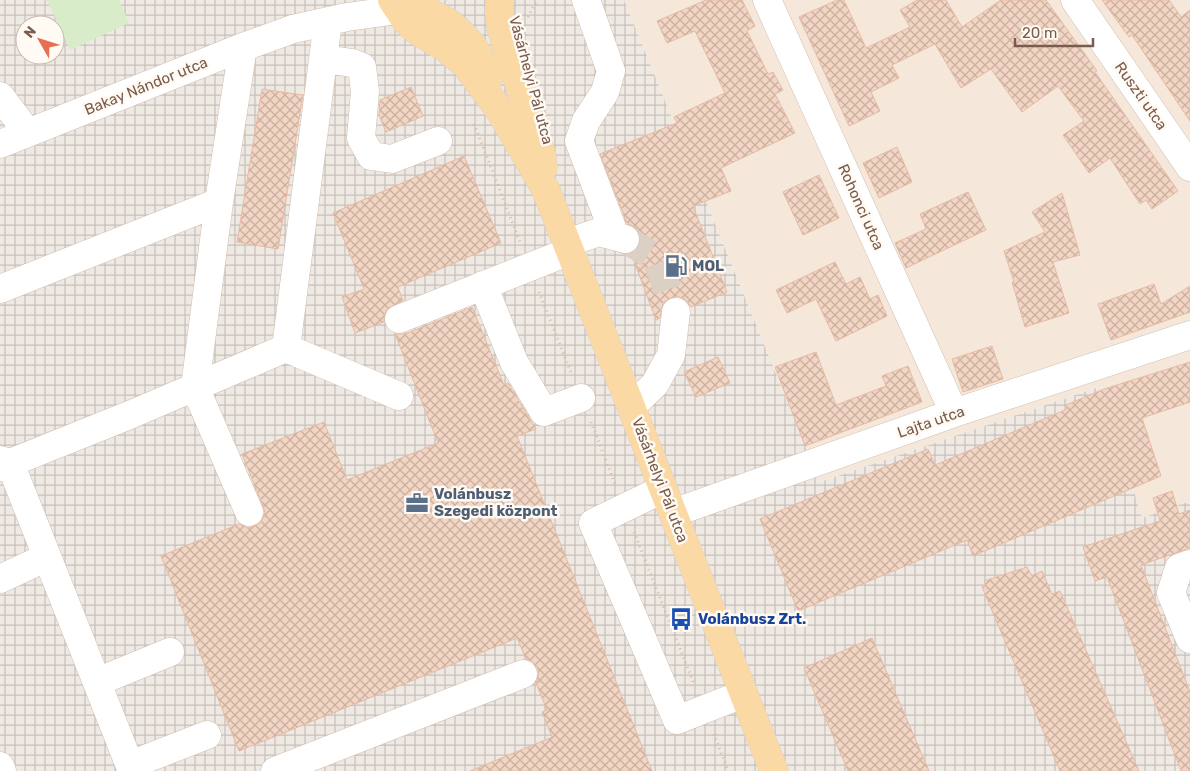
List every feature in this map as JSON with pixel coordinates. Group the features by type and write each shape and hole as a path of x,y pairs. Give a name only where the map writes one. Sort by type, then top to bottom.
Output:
{"main road":[{"name":"Vásárhelyi Pál utca","path":"416,8 468,22 489,16 506,3 538,96 551,142 546,190"},
{"name":"Vásárhelyi Pál utca","path":"416,8 470,43 487,70 500,111"},
{"name":"Vásárhelyi Pál utca","path":"416,8 406,21 466,64 500,111 546,190 774,771"}],"street":[{"path":"399,318 530,267 598,232 620,238 579,141 586,121 605,92 610,71 586,0"},
{"name":"Rohonci utca","path":"767,0 954,414"},
{"name":"Ruszti utca","path":"1074,0 1190,167"},
{"name":"Bakay Nándor utca","path":"0,144 335,11 416,8"},
{"path":"286,348 324,59 335,11"},
{"path":"243,47 219,202 195,387 249,512"},
{"path":"324,59 352,63 362,67 366,91 361,138 371,156 392,159 438,141"},
{"path":"0,96 28,133"},
{"path":"0,289 219,202"},
{"path":"483,286 514,362 544,412 581,398"},
{"path":"631,408 655,384 671,355 676,312"},
{"name":"Lajta utca","path":"704,710 677,720 593,523 625,508 668,501 954,414 1190,335"},
{"path":"207,734 131,768 47,557 3,463 195,387 286,348 399,396"},
{"path":"0,579 47,557"},
{"path":"1190,564 1179,568 1171,593 1190,638"},
{"path":"97,682 170,652"},
{"path":"276,771 523,674"},
{"path":"704,710 743,694"},
{"path":"0,766 2,771"}],"path":[{"path":"474,122 728,771"}],"shaded area":[{"path":"0,0 624,0 820,482 1102,386 1142,518 1190,501 1190,771 0,771"},
{"path":"624,0 1190,0 1190,501 1142,518 1102,386 820,482"}],"green space":[{"path":"47,0 119,0 129,23 70,50 65,39 65,15 54,15"}],"building":[{"path":"706,0 742,0 755,26 747,31 768,74 773,72 783,90 775,94 795,133 721,168 731,191 693,206 727,292 691,307 685,299 677,296 670,298 663,303 660,318 656,320 631,253 640,244 640,235 636,228 627,223 600,154 677,123 674,117 725,93 695,31 667,43 657,21"},
{"path":"837,0 844,0 866,48 910,27 900,10 917,0 946,0 962,27 1001,0 1046,0 1097,71 1095,72 1178,191 1152,209 1146,200 1140,204 1110,158 1089,173 1063,135 1084,121 1058,86 1022,112 991,69 961,88 935,44 892,65 899,78 871,92 880,111 849,126 799,17"},
{"path":"1102,0 1169,0 1181,17 1190,10 1190,121 1132,35 1129,37"},
{"path":"411,87 423,116 386,132 379,115 380,100"},
{"path":"262,89 303,95 278,249 237,242"},
{"path":"897,147 912,182 879,198 863,163"},
{"path":"464,156 501,243 398,287 403,301 387,309 384,322 355,333 342,297 364,289 333,213"},
{"path":"819,175 839,218 803,235 783,192"},
{"path":"968,192 986,230 906,268 895,243 926,229 920,214"},
{"path":"1062,193 1080,255 1053,262 1069,313 1025,327 1004,251 1045,232 1032,212"},
{"path":"835,262 846,284 860,277 870,299 878,295 887,316 836,341 816,299 787,313 776,290"},
{"path":"1154,284 1161,304 1190,286 1190,312 1111,340 1098,304"},
{"name":"Volánbusz Szegedi központ","path":"472,307 504,385 508,383 536,429 517,436 652,771 470,771 552,737 542,712 547,710 536,683 538,669 533,662 526,659 517,638 239,751 161,556 239,524 248,528 261,522 265,513 242,454 324,422 347,480 438,443 395,334 405,334"},
{"path":"992,346 1003,379 963,392 952,359"},
{"path":"816,352 836,405 886,386 882,376 908,366 922,402 805,446 775,367"},
{"path":"718,357 730,383 696,397 684,372"},
{"path":"1190,362 1190,402 1142,418 1161,476 973,556 967,540 798,611 760,519 928,449 935,465 1067,409 1066,405 1104,389"},
{"path":"1172,491 1179,514 1190,510 1190,548 1141,565 1190,692 1190,771 1181,771 1107,577 1095,581 1083,547 1160,521 1153,498"},
{"path":"1027,567 1032,576 1042,571 1052,594 1060,591 1139,771 1060,771 982,587 986,585 984,581"},
{"path":"872,638 929,771 848,771 804,668"}],"tunnel":[{"path":"625,239 656,258 676,312"}],"place":[{"name":"MOL","path":"676,266"},
{"name":"Volánbusz Szegedi központ","path":"417,503"},
{"name":"Volánbusz Zrt.","path":"681,619"}]}
